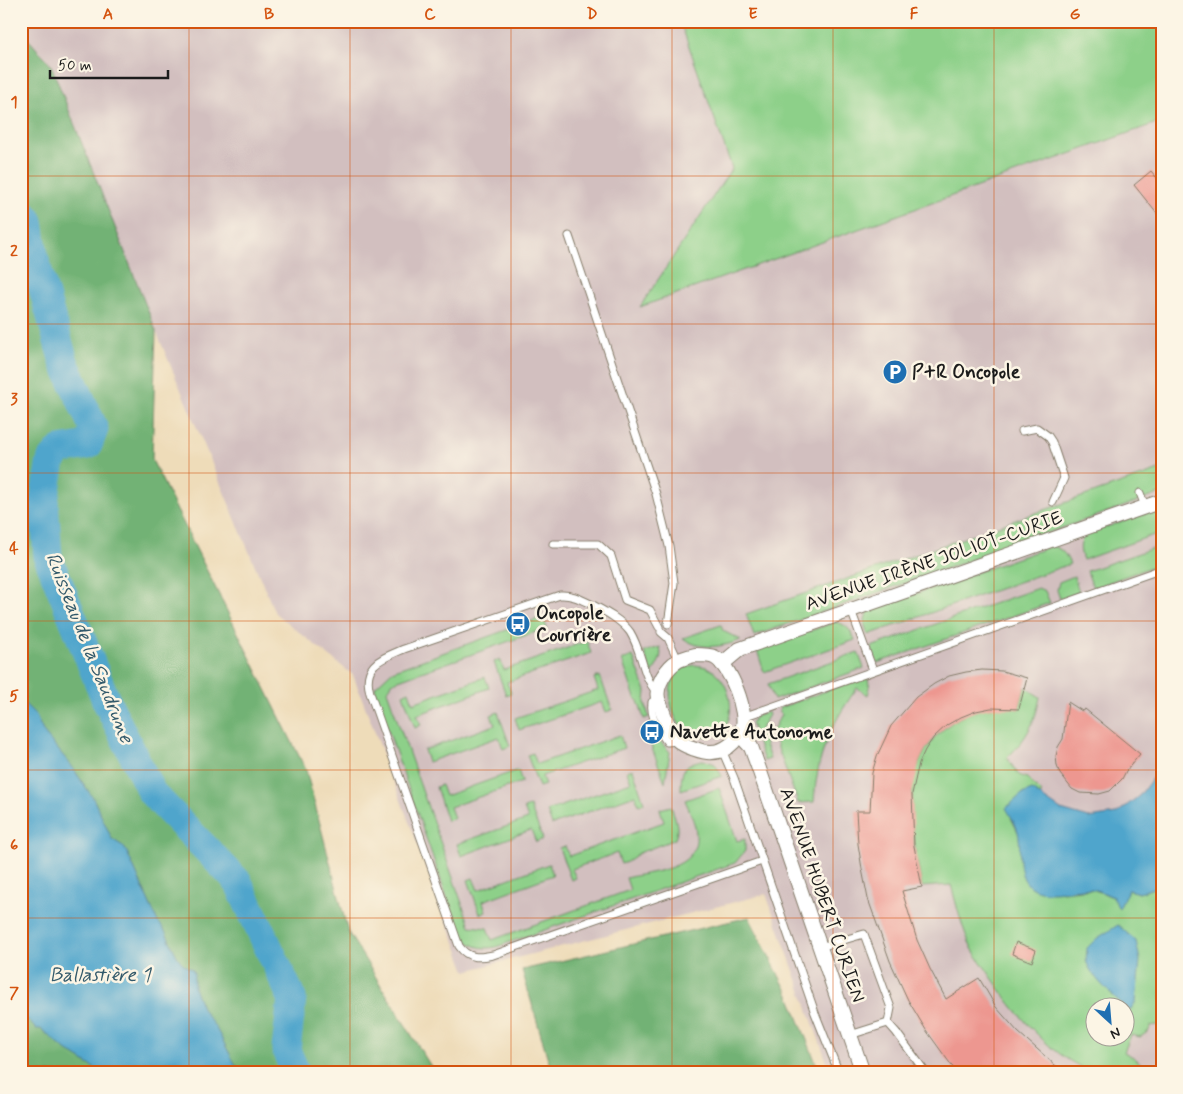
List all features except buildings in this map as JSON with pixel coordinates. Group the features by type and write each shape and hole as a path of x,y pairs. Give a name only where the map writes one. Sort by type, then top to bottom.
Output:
{"street":[{"name":"AVENUE IRÈNE JOLIOT-CURIE","path":"722,664 740,648 1162,501"},
{"path":"695,654 714,658 722,664 737,689 742,706 743,727 734,743 722,750 706,753 678,741 658,696 663,675 678,660 695,654"},
{"name":"AVENUE HUBERT CURIEN","path":"738,734 751,747 863,1073"}],"lane":[{"path":"569,236 656,494 669,546 674,584 668,638"},
{"path":"1022,431 1037,428 1048,436 1052,442 1064,478 1053,502"},
{"path":"1140,492 1145,506"},
{"path":"553,544 598,544 611,556 625,600 650,610 660,629 668,638 678,660"},
{"path":"742,717 1162,569"},
{"path":"658,696 649,684 628,630 615,618 591,604 567,595 560,595 404,650 382,659 372,667 368,675 367,684 459,946 463,952 474,958 493,955 762,861"},
{"path":"851,610 873,670"},
{"path":"722,750 728,762 815,1013 839,1073"},
{"path":"820,947 864,934 891,1008 888,1024"},
{"path":"850,1035 888,1024"},
{"path":"888,1024 926,1073"}],"shaded area":[{"path":"21,21 1162,21 1162,1073 831,1073 766,894 466,971 353,675 275,613 156,331 51,65 21,31"}],"green space":[{"path":"680,21 1162,21 1162,121 640,307 732,168"},
{"path":"21,31 51,65 156,331 152,460 306,770 348,932 435,1073 21,1073"},
{"path":"1162,469 1162,493 754,636 746,614"},
{"path":"1162,508 1162,532 1083,560 1080,546 1086,534"},
{"path":"1162,545 1162,563 1093,588 1087,571"},
{"path":"1052,546 1064,553 1070,564 868,635 865,623 869,610"},
{"path":"1074,576 1079,592 1060,599 1057,590 1059,582"},
{"path":"1038,588 1045,591 1050,603 877,663 871,647"},
{"path":"543,617 547,628 393,682 387,691 470,926 487,928 492,940 630,890 626,878 660,871 682,862 690,855 695,846 696,833 685,800 719,788 737,841 745,839 745,851 735,863 496,947 485,948 468,942 460,934 376,696 375,687 392,671"},
{"path":"835,622 848,628 855,640 764,672 757,650"},
{"path":"721,625 723,631 741,640 719,646 704,646 697,645 683,638"},
{"path":"587,641 591,653 507,682 511,693 506,695 494,662 500,659 504,670"},
{"path":"660,647 660,658 652,675 644,652"},
{"path":"858,652 864,668 774,700 768,684"},
{"path":"633,656 646,691 645,703 649,717 644,719 622,660"},
{"path":"688,666 707,667 717,674 722,680 729,697 730,714 728,722 719,732 706,737 695,737 686,732 674,714 671,702 670,691 673,680 678,672"},
{"path":"600,676 612,710 606,712 602,702 519,730 515,718 598,690 594,678"},
{"path":"867,676 870,687 868,695 857,688 839,715 826,742 818,770 814,802 798,803 772,732 781,715 779,708"},
{"path":"485,677 489,688 417,715 421,725 415,728 403,694 409,691 413,703"},
{"path":"1025,687 1040,697 1029,730 1007,758 1019,775 1027,778 1042,793 1040,795 1032,790 1011,818 1018,832 1062,892 1092,889 1113,897 1128,890 1139,893 1162,885 1162,1024 1151,1026 1148,1032 1140,1037 1136,1036 1136,996 1086,996 1086,1046 1126,1046 1124,1052 1135,1058 1151,1073 1079,1073 1081,1067 1066,1059 1040,1037 1016,1011 976,955 963,926 951,885 922,887 912,819 912,796 918,765 925,751 946,727 973,712 988,708 1019,709"},
{"path":"498,712 510,746 503,749 499,737 428,762 424,750 495,725 491,715"},
{"path":"768,712 769,715 760,730 770,759 764,761 751,723 755,717"},
{"path":"620,735 624,748 542,776 545,785 539,787 527,755 533,753 537,764"},
{"path":"655,736 670,752 665,782 648,738"},
{"path":"703,760 715,764 722,776 681,790 684,769 691,763"},
{"path":"633,769 644,803 639,805 635,795 552,825 547,811 631,782 627,771"},
{"path":"518,770 522,782 450,807 454,818 447,821 436,787 441,785 445,796"},
{"path":"530,806 543,839 536,842 531,830 461,856 457,844 528,819 524,808"},
{"path":"671,806 677,827 675,839 639,853 621,864 617,853 572,869 576,878 571,880 559,848 565,846 569,856 664,822 660,809"},
{"path":"549,864 553,875 483,901 486,912 480,914 468,880 473,878 478,890"},
{"path":"749,917 789,995 820,1073 552,1073 522,970"}],"water":[{"name":"Ballastière 1","path":"21,700 35,714 44,733 71,765 93,798 112,839 123,846 127,852 158,922 167,934 176,955 185,966 192,969 194,973 194,988 203,1010 216,1028 240,1073 102,1073 63,1048 41,1029 36,1029 21,1013"},
{"path":"1156,773 1162,779 1162,885 1139,893 1128,890 1119,909 1113,897 1096,890 1042,891 1033,889 1027,883 1021,869 1018,832 1006,808 1022,794 1032,790 1061,810 1089,818 1116,814 1140,795"},
{"path":"1118,925 1136,941 1140,960 1136,1002 1136,996 1113,996 1093,974 1086,960 1087,948 1096,939"}],"waterway":[{"name":"Ruisseau de la Saudrune","path":"21,211 29,221 34,257 64,362 94,429 88,445 60,450 51,461 44,501 48,557 106,700 152,793 238,882 292,998 286,1050 296,1073"}],"place":[{"name":"P+R Oncopole","path":"895,372"},
{"name":"Oncopole Courrière","path":"518,624"},
{"name":"Navette Autonome","path":"652,732"}]}
